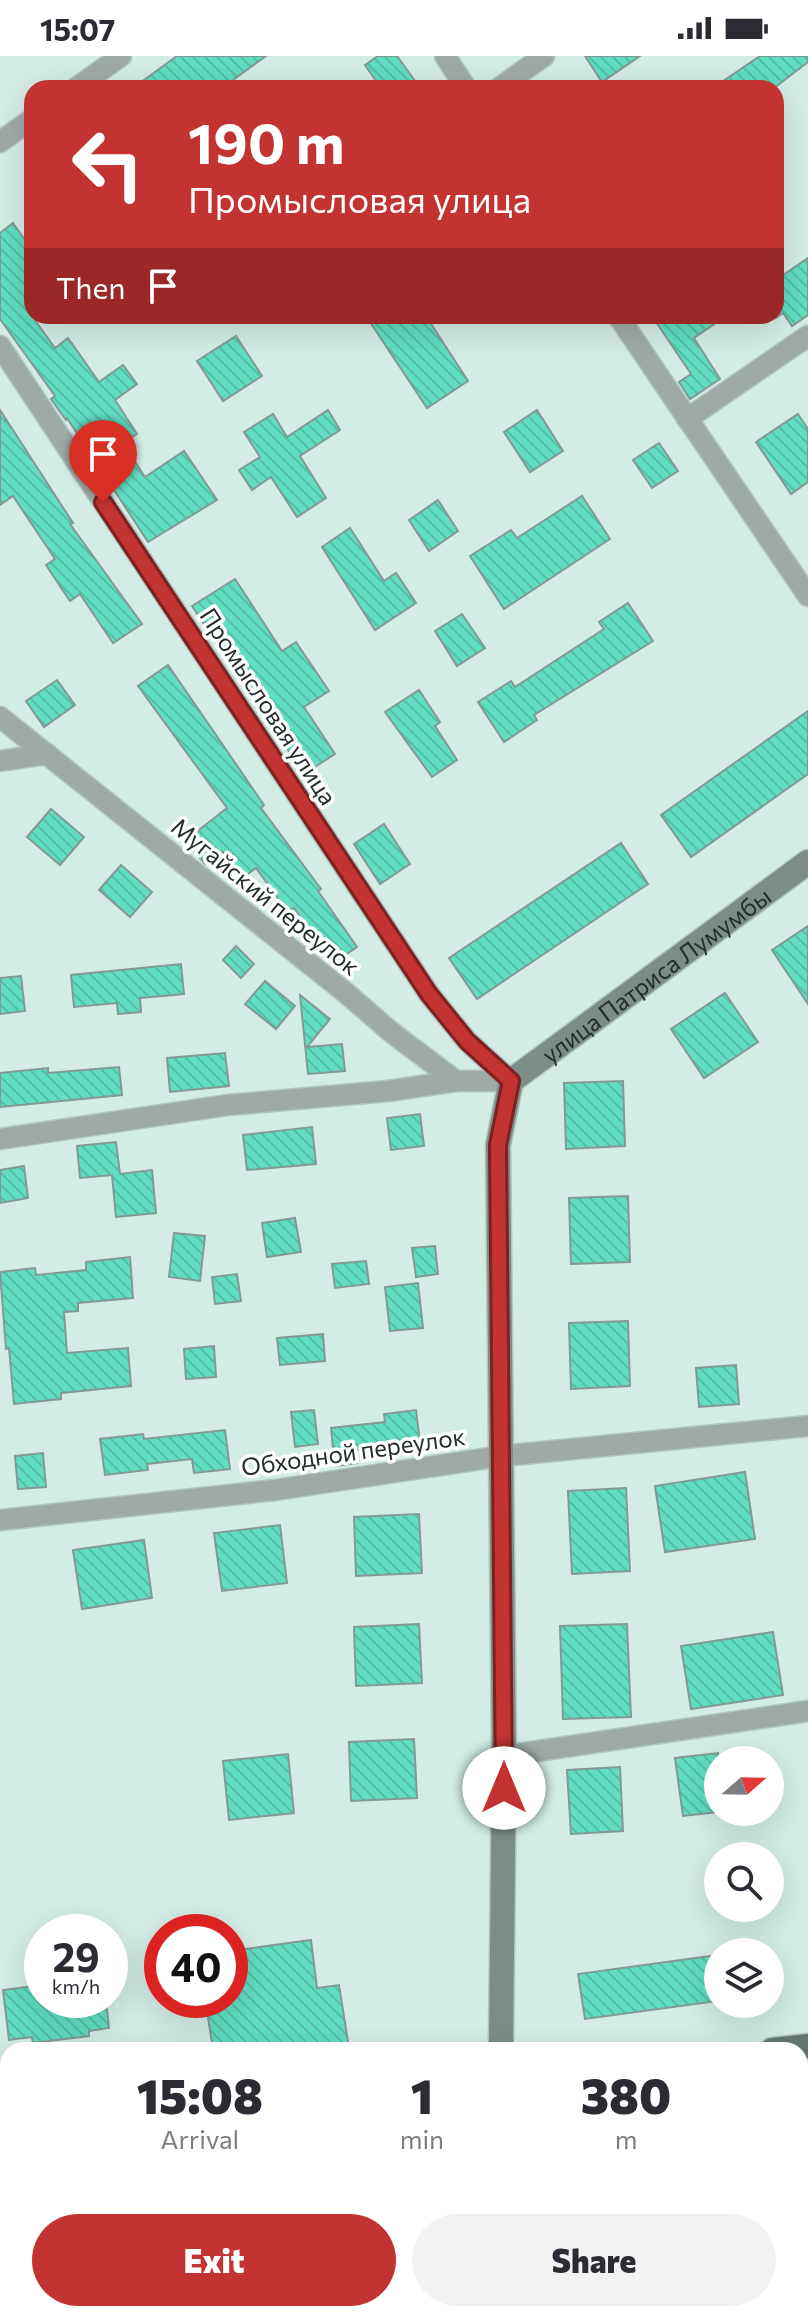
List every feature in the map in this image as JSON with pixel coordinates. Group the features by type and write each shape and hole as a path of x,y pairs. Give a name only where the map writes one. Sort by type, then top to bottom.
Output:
{"street":[{"path":"87,80 121,56"},
{"path":"445,56 461,80"},
{"path":"510,80 544,56"},
{"path":"0,142 24,125"},
{"path":"623,324 808,596"},
{"path":"687,419 808,336"},
{"name":"Промысловая улица","path":"0,346 429,994 467,1041 511,1081"},
{"name":"Мугайский переулок","path":"0,717 456,1081"},
{"path":"0,761 47,754"},
{"name":"улица Патриса Лумумбы","path":"511,1081 808,862"},
{"path":"0,1139 228,1105 388,1091 456,1081 511,1081 498,1145 504,1756 501,2042"},
{"name":"Обходной переулок","path":"0,1520 275,1490 502,1456 808,1426"},
{"path":"504,1756 808,1711"}],"building":[{"path":"177,56 266,56 233,80 144,80"},
{"path":"378,56 397,56 414,80 375,80 365,65"},
{"path":"585,56 640,56 605,80 601,80"},
{"path":"760,56 808,56 808,62 784,80 725,80"},
{"path":"13,223 24,239 24,324 38,324 55,348 68,338 99,382 123,365 137,384 115,400 137,434 123,443 145,477 184,451 217,500 148,542 67,418 51,399 55,396 0,319 0,233"},
{"path":"808,258 808,315 792,326 784,314 784,274"},
{"path":"371,324 431,324 468,381 427,408"},
{"path":"657,324 714,324 694,338 720,379 690,399 679,382 691,374"},
{"path":"236,336 262,376 223,401 197,361"},
{"path":"0,410 73,523 70,524 142,624 113,643 80,594 70,601 46,565 55,559 13,496 0,505"},
{"path":"328,410 340,430 300,456 326,498 297,517 271,477 252,490 239,470 260,457 244,432 273,414 287,437"},
{"path":"537,410 563,451 530,472 504,432"},
{"path":"798,414 808,429 808,482 791,494 756,442"},
{"path":"659,443 678,471 652,488 633,460"},
{"path":"582,496 610,539 504,609 470,556 511,530 517,538"},
{"path":"438,500 458,531 429,551 409,520"},
{"path":"350,528 384,581 396,573 416,603 375,630 322,547"},
{"path":"235,579 282,651 296,642 329,691 304,707 335,754 304,774 192,606"},
{"path":"628,603 653,641 534,715 537,720 504,742 478,702 511,681 515,687 604,629 599,622"},
{"path":"462,614 485,648 457,666 435,631"},
{"path":"168,665 357,947 332,964 294,908 288,912 256,868 242,878 222,851 205,864 185,841 227,808 138,686"},
{"path":"57,680 75,705 44,727 26,701"},
{"path":"419,690 440,722 435,726 457,760 432,777 385,712"},
{"path":"808,711 808,774 691,857 661,815"},
{"path":"51,809 84,837 60,865 27,837"},
{"path":"384,824 410,864 380,884 354,844"},
{"path":"621,843 648,884 477,999 449,958"},
{"path":"121,865 152,892 130,917 99,890"},
{"path":"808,926 808,1004 772,950"},
{"path":"236,946 254,964 241,978 223,960"},
{"path":"181,964 184,994 140,998 141,1012 118,1014 117,1003 74,1007 71,975"},
{"path":"21,976 25,1011 0,1014 0,978"},
{"path":"265,981 295,1006 276,1029 245,1004"},
{"path":"725,993 758,1042 704,1078 671,1029"},
{"path":"300,995 330,1019 307,1047 342,1044 345,1071 308,1074"},
{"path":"225,1053 229,1086 170,1092 167,1058"},
{"path":"119,1067 122,1095 0,1107 0,1073 48,1068 48,1073"},
{"path":"623,1081 625,1146 566,1149 564,1083"},
{"path":"420,1114 424,1146 391,1150 387,1118"},
{"path":"312,1127 316,1164 247,1170 243,1135"},
{"path":"116,1142 120,1174 152,1170 156,1213 116,1217 112,1175 80,1178 77,1146"},
{"path":"24,1166 28,1198 0,1203 0,1170"},
{"path":"628,1196 630,1262 571,1264 569,1198"},
{"path":"295,1218 301,1252 267,1257 262,1223"},
{"path":"174,1233 205,1236 200,1281 169,1277"},
{"path":"435,1246 438,1274 416,1277 412,1248"},
{"path":"130,1257 133,1298 78,1303 78,1311 64,1312 67,1353 128,1348 131,1386 61,1393 61,1399 14,1404 0,1272 35,1268 36,1275 86,1270 86,1262"},
{"path":"366,1261 369,1284 335,1288 332,1264"},
{"path":"237,1274 241,1301 215,1304 212,1277"},
{"path":"418,1283 423,1328 390,1331 385,1287"},
{"path":"628,1321 630,1386 571,1389 569,1323"},
{"path":"323,1334 325,1361 280,1365 277,1338"},
{"path":"214,1346 216,1377 186,1379 184,1349"},
{"path":"736,1365 739,1404 699,1407 696,1368"},
{"path":"314,1410 318,1444 295,1447 291,1412"},
{"path":"416,1410 420,1442 355,1450 357,1463 335,1466 331,1428 385,1422 384,1414"},
{"path":"225,1430 230,1469 194,1473 192,1459 147,1464 148,1470 105,1475 100,1439 143,1434 144,1439"},
{"path":"43,1453 46,1487 18,1489 15,1456"},
{"path":"745,1472 755,1539 665,1552 655,1486"},
{"path":"626,1488 630,1571 572,1574 568,1491"},
{"path":"419,1514 422,1573 356,1576 354,1517"},
{"path":"280,1525 287,1583 222,1591 214,1533"},
{"path":"144,1540 152,1598 82,1609 73,1550"},
{"path":"419,1624 422,1683 356,1686 354,1627"},
{"path":"627,1624 631,1717 563,1719 560,1626"},
{"path":"773,1632 783,1695 691,1709 681,1646"},
{"path":"414,1739 417,1798 351,1801 349,1742"},
{"path":"288,1754 294,1813 229,1820 223,1761"},
{"path":"704,1755 704,1814 683,1816 675,1758"},
{"path":"620,1767 623,1831 571,1834 567,1770"},
{"path":"311,1940 317,1988 339,1985 348,2042 212,2042 208,2018 248,2018 248,1949"},
{"path":"704,1957 704,2003 585,2019 578,1974"},
{"path":"24,1987 24,2018 108,2018 109,2028 89,2031 89,2036 41,2042 33,2042 32,2037 9,2040 3,1990"}],"route":[{"path":"103,502 429,994 467,1041 511,1081 498,1145 504,1788"}]}
